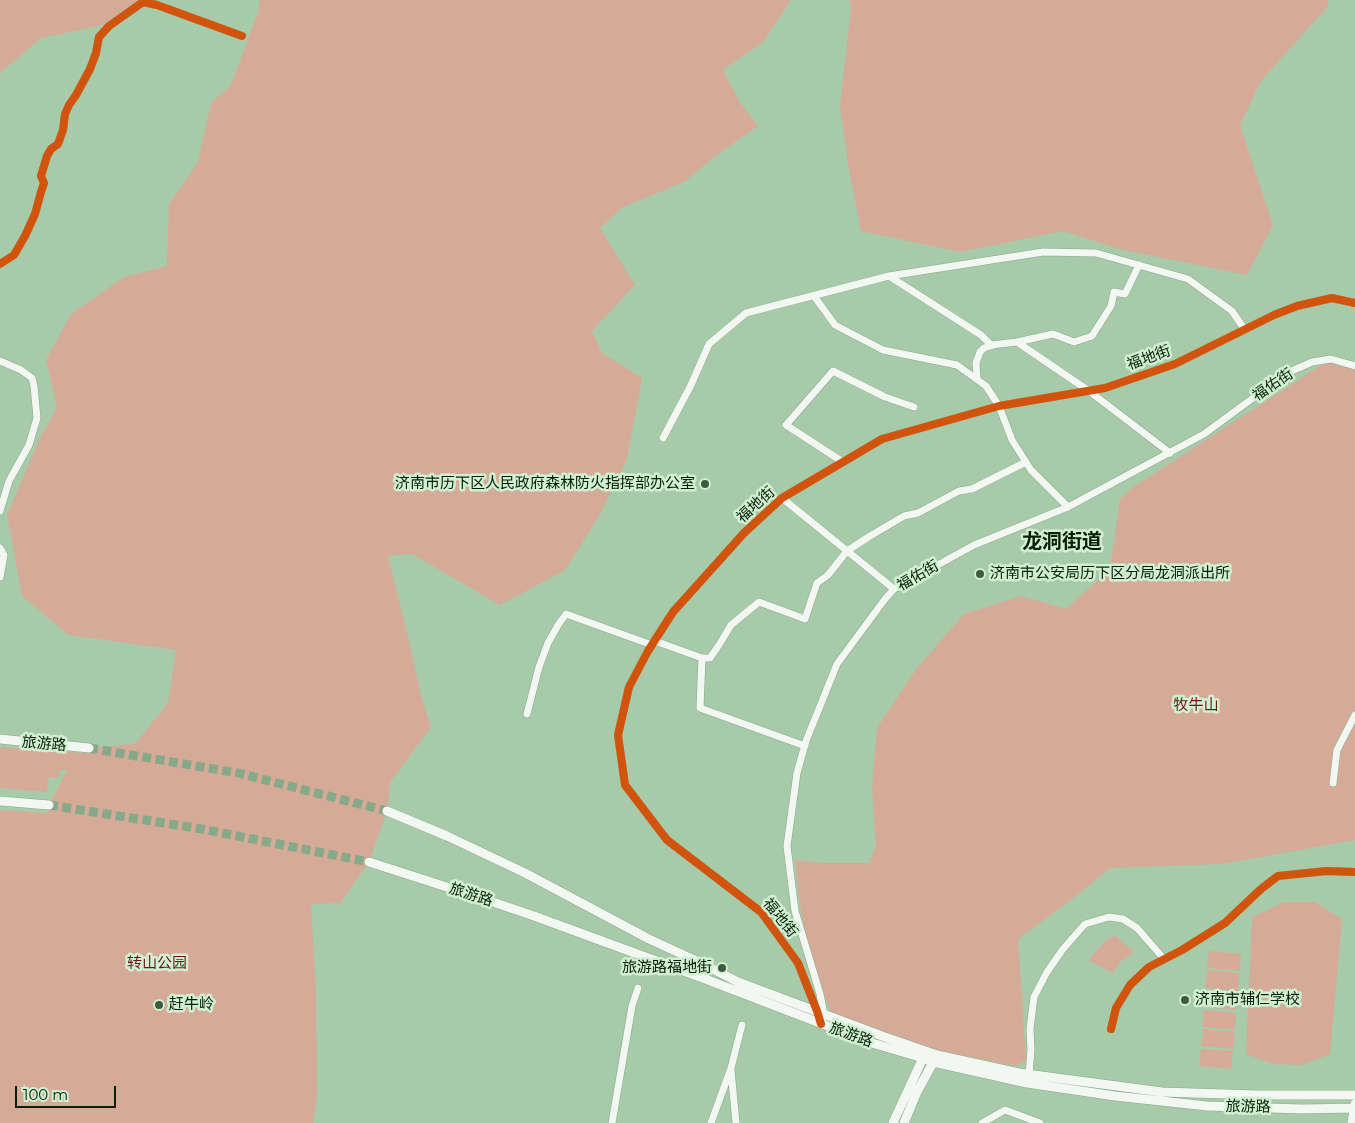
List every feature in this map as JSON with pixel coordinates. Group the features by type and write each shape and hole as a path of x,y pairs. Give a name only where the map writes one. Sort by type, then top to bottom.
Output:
{"main road":[{"name":"旅游路","path":"0,740 89,748"},
{"path":"0,801 49,805"},
{"name":"旅游路","path":"387,811 447,836 525,873 648,939 738,982 935,1058 1027,1083 1134,1098 1207,1106 1355,1107"},
{"name":"旅游路","path":"369,862 534,916 872,1043 924,1054"},
{"path":"893,1123 924,1054"},
{"name":"旅游路","path":"935,1058 1029,1074 1162,1092 1257,1096 1355,1095"},
{"path":"904,1123 935,1058"},
{"path":"1352,1123 1355,1107"}],"street":[{"path":"0,264 14,255 25,236 35,214 44,183 41,176 51,149 58,144 68,105 76,95 90,69 99,38 109,26 143,2 157,5 242,36"},
{"path":"663,438 691,385 709,344 746,313 889,276 1044,252 1096,253 1188,279 1232,311 1244,330"},
{"path":"977,379 976,363 980,352 991,345 1017,342 1053,334 1074,342 1092,336 1111,306 1114,292 1125,294 1139,265"},
{"path":"889,276 981,335 991,345"},
{"path":"814,296 835,325 883,350 957,365 986,386 999,406 1012,440 1031,470 1068,507"},
{"name":"福地街","path":"820,1013 798,963 761,912 667,840 625,785 618,734 629,687 653,643 673,612 744,533 782,498 882,439 999,406 1105,388 1175,364 1274,315 1297,306 1332,298 1355,303"},
{"path":"1017,342 1089,391 1170,453"},
{"name":"福佑街","path":"822,1024 820,994 795,911 787,846 797,773 805,746 837,664 894,589 974,546 1068,507 1170,453 1208,432 1287,374 1312,362 1331,359 1355,366"},
{"path":"0,361 21,370 32,378 37,418 29,445 9,481 0,511"},
{"path":"843,462 786,425 833,371 885,397 914,407"},
{"path":"527,714 539,666 548,643 566,614 702,658 710,658 731,625 759,602 805,619 817,583 828,574 847,551 904,516 918,513 960,491 972,489 1026,462"},
{"path":"782,498 894,589"},
{"path":"0,548 4,555 0,577"},
{"path":"702,658 700,708 805,746"},
{"path":"1333,783 1337,750 1355,714"},
{"path":"1111,1029 1116,1008 1130,985 1150,967 1225,924 1261,889 1278,876 1319,872 1355,872"},
{"path":"1029,1074 1030,1029 1034,997 1047,972 1063,949 1085,924 1109,917 1123,919 1137,928 1164,959"},
{"path":"612,1123 632,1006 638,988"},
{"path":"711,1123 731,1068 742,1025"},
{"path":"731,1068 736,1123"},
{"path":"982,1123 1005,1110 1040,1123"}],"green space":[{"path":"0,0 139,0 102,25 41,38 0,73"},
{"name":"转山公园","path":"260,0 791,0 763,42 723,70 739,101 758,126 718,154 684,182 623,207 600,228 635,285 592,331 602,353 642,378 627,459 598,518 565,570 500,605 412,554 388,556 422,699 431,727 390,782 387,811 369,862 340,903 311,904 316,991 317,1096 313,1123 0,1123 0,810 48,813 49,805 67,770 60,770 59,778 49,777 47,792 0,788 0,747 83,753 89,748 135,744 168,703 176,650 69,635 22,596 7,515 40,438 57,407 46,360 71,314 124,277 167,266 169,204 198,162 211,103 231,85 258,12"},
{"path":"849,0 1328,0 1328,6 1261,81 1240,125 1273,225 1247,275 1123,250 1063,231 960,252 861,231 848,164 840,106 851,9"},
{"name":"牧牛山","path":"1326,362 1355,370 1355,840 1222,864 1110,868 1018,939 1026,1061 1015,1066 930,1049 831,1013 820,985 805,933 795,860 823,863 869,863 876,846 872,787 877,728 917,668 964,614 1021,596 1066,609 1110,569 1120,499 1132,488"},
{"path":"1284,902 1315,902 1342,919 1330,1054 1302,1065 1273,1064 1246,1054 1252,917"},
{"path":"1116,936 1134,952 1121,961 1113,973 1088,960 1108,938"},
{"path":"1209,951 1241,954 1240,971 1207,968"},
{"path":"1207,970 1239,973 1238,991 1205,988"},
{"path":"1206,990 1238,992 1236,1010 1204,1007"},
{"path":"1204,1010 1236,1013 1235,1030 1202,1027"},
{"path":"1203,1029 1235,1032 1233,1049 1201,1046"},
{"path":"1201,1049 1233,1051 1231,1069 1199,1066"}],"tunnel":[{"path":"89,748 238,773 387,811"},
{"path":"49,805 202,829 369,862"}],"cycle path":[{"path":"0,264 14,255 25,236 35,214 44,183 41,176 47,156 51,149 58,144 63,130 65,114 90,69 99,37 109,26 143,2 157,5 242,36"},
{"path":"821,1024 798,963 761,912 667,840 625,785 618,735 629,687 648,651 673,612 744,533 782,498 882,439 999,406 1105,388 1175,364 1274,315 1297,306 1332,298 1355,303"},
{"path":"1111,1029 1116,1008 1130,985 1149,967 1182,950 1225,923 1261,889 1278,876 1326,871 1355,872"}],"place":[{"name":"济南市历下区人民政府森林防火指挥部办公室","path":"705,484"},
{"name":"济南市公安局历下区分局龙洞派出所","path":"980,574"},
{"name":"旅游路福地街","path":"722,968"},
{"name":"济南市辅仁学校","path":"1185,1000"},
{"name":"赶牛岭","path":"159,1005"}],"district":[{"name":"龙洞街道","path":"1062,542"}]}
